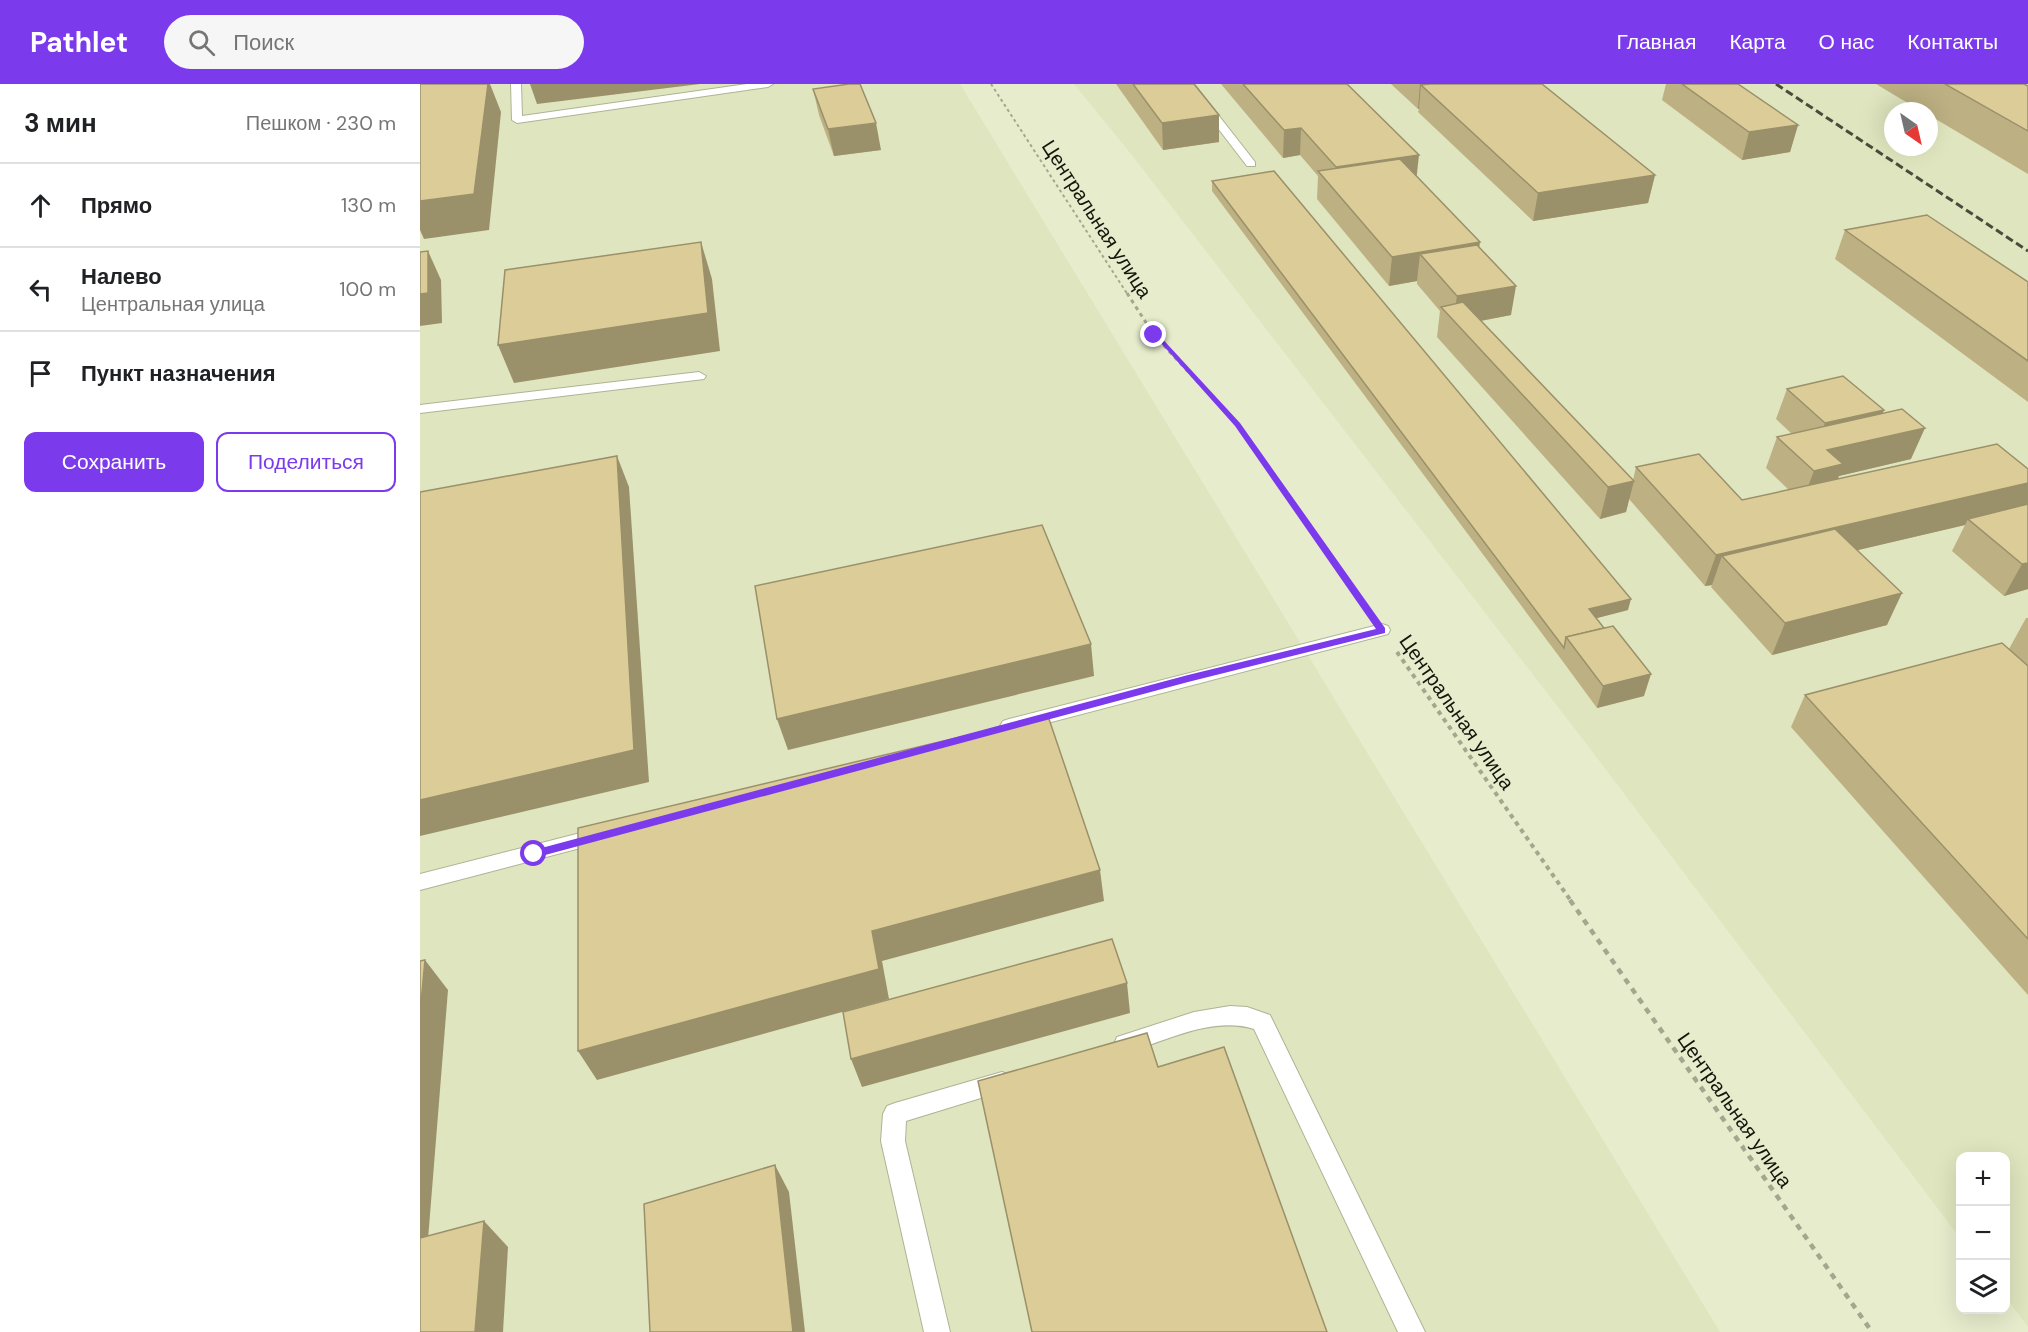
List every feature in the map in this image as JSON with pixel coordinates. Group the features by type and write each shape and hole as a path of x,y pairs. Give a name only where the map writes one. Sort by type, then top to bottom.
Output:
{"lane":[{"path":"516,84 516,120 768,84"},
{"path":"1189,84 1251,164"},
{"path":"420,409 699,376"},
{"path":"993,731 1382,630"},
{"path":"420,882 614,832"},
{"path":"1109,1049 1221,1015 1247,1014 1262,1022 1412,1332"},
{"path":"937,1332 893,1141 895,1114 1019,1076"}],"path":[{"name":"Центральная улица","path":"991,84 1154,335 1238,425 1872,1332"}],"shaded area":[{"path":"420,84 960,84 1720,1332 420,1332"},
{"path":"1074,84 2028,84 2028,1327 2010,1303 2010,1152 1956,1152 1956,1233 1588,746 1131,154"}],"building":[{"path":"420,84 488,84 474,194 420,201"},
{"path":"860,84 876,123 828,129 813,89"},
{"path":"1133,84 1194,84 1219,115 1162,123"},
{"path":"1243,84 1347,84 1419,155 1336,167 1301,128 1284,130"},
{"path":"1542,84 1655,175 1538,193 1421,85"},
{"path":"1682,84 1738,84 1798,125 1749,132"},
{"path":"1945,84 2024,84 2028,86 2028,131"},
{"path":"1400,159 1480,242 1392,257 1318,171"},
{"path":"1274,171 1631,599 1589,609 1604,628 1566,637 1564,648 1212,181"},
{"path":"1927,215 2028,282 2028,361 1845,230"},
{"path":"701,242 708,313 498,345 505,270"},
{"path":"1477,245 1516,286 1457,296 1420,254"},
{"path":"428,251 428,293 420,294 420,252"},
{"path":"1463,302 1634,481 1608,487 1441,307"},
{"path":"1843,376 1884,410 1825,423 1787,389"},
{"path":"1902,409 1925,428 1827,450 1843,464 1814,471 1777,437"},
{"path":"1997,444 2028,469 2028,483 1716,555 1636,467 1699,454 1742,500"},
{"path":"617,456 634,750 420,800 420,492"},
{"path":"2028,504 2028,563 2022,564 1968,519"},
{"path":"1042,525 1091,644 777,719 755,586"},
{"path":"1835,529 1902,593 1785,623 1722,556"},
{"path":"1613,626 1651,674 1603,686 1566,637"},
{"path":"2002,643 2028,666 2028,939 1805,695"},
{"path":"1048,716 1100,870 872,931 879,969 578,1051 578,828"},
{"path":"1112,939 1127,983 851,1059 843,1012"},
{"path":"425,960 420,1013 420,961"},
{"path":"1147,1033 1158,1067 1224,1047 1327,1332 1032,1332 978,1081"},
{"path":"775,1165 793,1332 650,1332 644,1204"},
{"path":"484,1221 475,1332 420,1332 420,1238"}],"railway":[{"path":"1776,84 2028,251"}],"route":[{"path":"534,854 1188,678 1382,630 1238,425 1154,335"}]}
